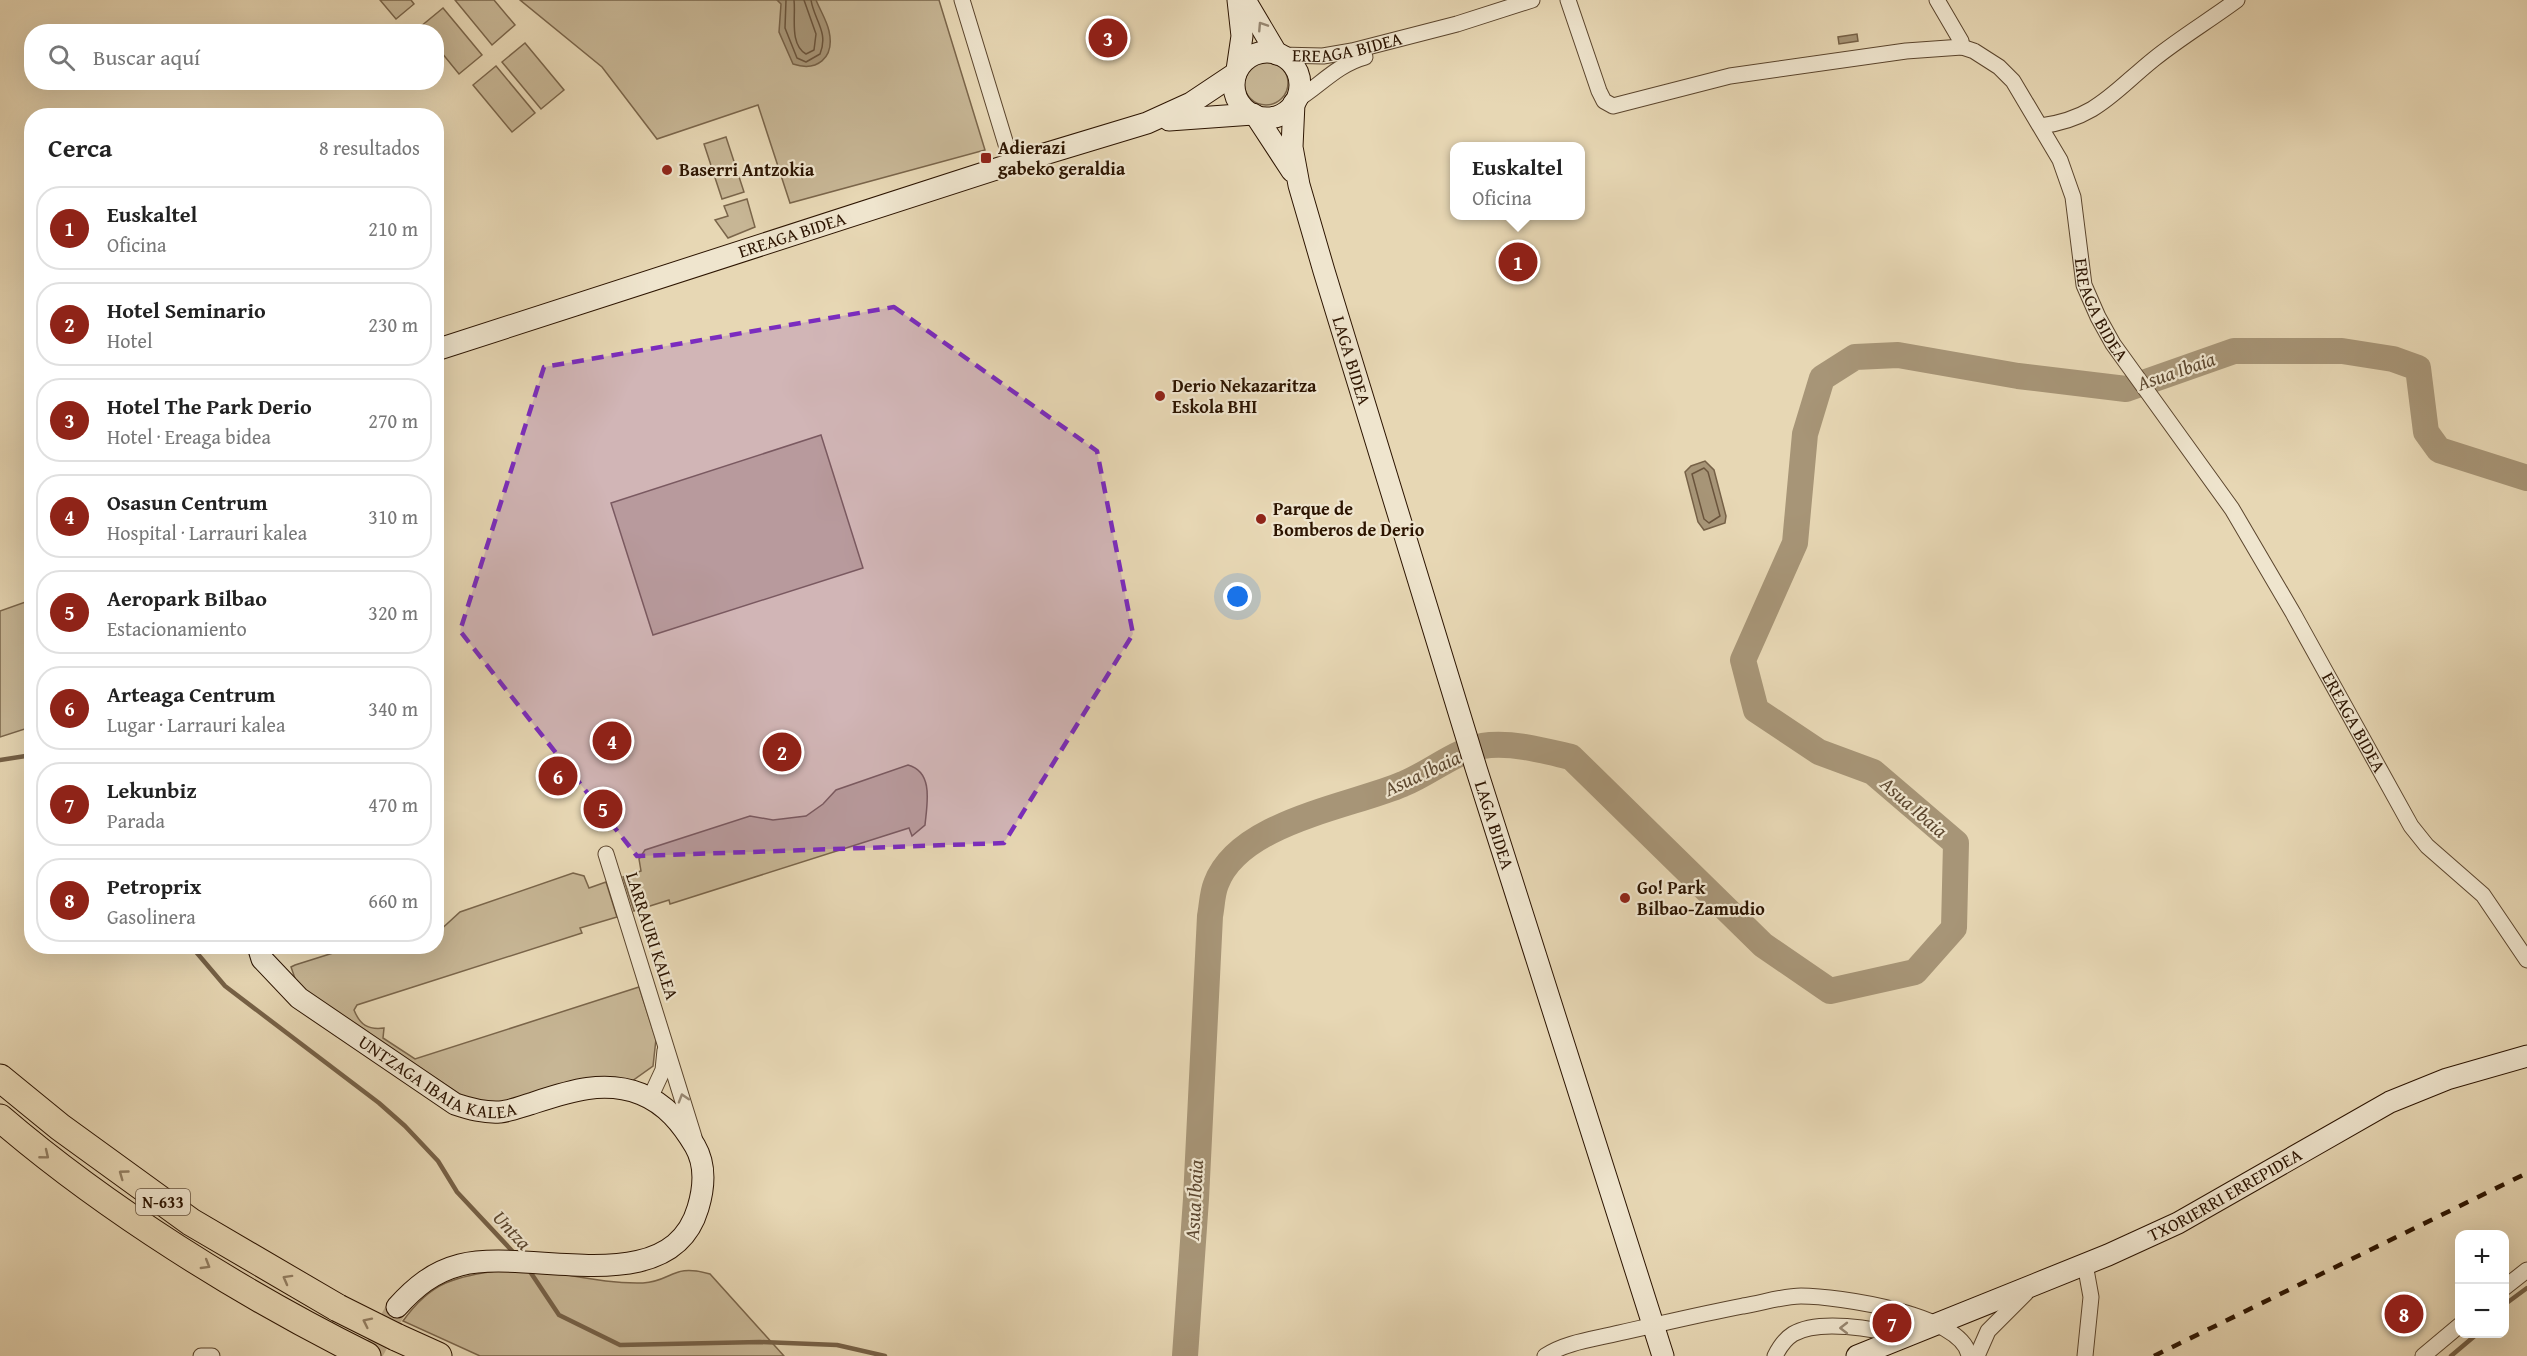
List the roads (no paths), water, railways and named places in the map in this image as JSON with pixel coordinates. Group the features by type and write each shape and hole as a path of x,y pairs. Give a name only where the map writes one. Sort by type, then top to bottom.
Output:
{"highway":[{"name":"N-633","path":"0,1078 60,1127 191,1222 338,1308 438,1356"},
{"name":"N-633","path":"0,1118 58,1165 173,1245 322,1334 367,1356"}],"street":[{"path":"962,0 1012,164"},
{"path":"1238,0 1242,36 1234,85 1243,107 1255,115"},
{"path":"1147,123 1212,115 1277,116 1295,102 1300,83 1297,71 1290,61 1279,54 1245,0"},
{"name":"EREAGA BIDEA","path":"1279,54 1323,56 1414,35 1532,0"},
{"name":"EREAGA BIDEA","path":"1568,0 1599,92 1604,100 1613,106 1730,76 1906,51 1962,47 1986,58 2013,81 2041,126 2067,176 2073,197 2080,266 2089,299 2127,365 2232,509 2293,613 2411,826 2427,846 2483,895 2527,960"},
{"path":"1937,0 1962,47"},
{"path":"2041,126 2057,124 2092,112 2155,58 2237,0"},
{"name":"EREAGA BIDEA","path":"1295,102 1349,62 1390,49 1414,35"},
{"path":"1147,123 1191,103 1237,72 1254,55 1279,54"},
{"name":"LAGA BIDEA","path":"1295,102 1292,147 1299,185 1476,768 1610,1185 1651,1326"},
{"name":"LAGA BIDEA","path":"1255,115 1299,185"},
{"name":"EREAGA BIDEA","path":"444,347 1012,164 1147,123"},
{"name":"LARRAURI KALEA","path":"606,854 662,1029"},
{"name":"UNTZAGA IBAIA KALEA","path":"260,954 280,981 299,998 461,1106 478,1111 506,1111 590,1087 626,1090 650,1098"},
{"path":"662,1029 665,1056 663,1070 650,1098 661,1104 685,1129 699,1154"},
{"path":"397,1307 413,1288 435,1274 461,1264 493,1261 533,1264 632,1263 672,1248 689,1229 703,1194 703,1173 662,1029"},
{"name":"TXORIERRI ERREPIDEA","path":"1857,1356 2085,1264 2212,1205 2354,1120 2390,1102 2447,1079 2527,1056"},
{"path":"2085,1264 2091,1297 2085,1356"},
{"path":"2509,1285 2527,1270"},
{"path":"1977,1356 1988,1331 2011,1305 2038,1283"},
{"path":"1545,1356 1590,1340 1800,1296 1857,1303 1912,1315 1919,1332"},
{"path":"1651,1326 1652,1356"},
{"path":"1651,1326 1663,1356"},
{"path":"1775,1356 1779,1348 1793,1334 1812,1328 1871,1328 1957,1335 1968,1348 1969,1356"},
{"path":"2424,1356 2455,1329"},
{"name":"TXORIERRI ERREPIDEA","path":"1880,1356 1899,1348 1919,1332"},
{"path":"201,1356 212,1356"}],"water":[{"path":"777,0 816,0 827,23 830,40 827,55 822,61 810,66 793,64 779,32 781,4"},
{"path":"1857,34 1858,41 1839,44 1838,37"},
{"path":"1705,461 1714,470 1726,516 1725,523 1704,530 1698,522 1685,472 1691,466"}],"waterway":[{"name":"Asua Ibaia","path":"1185,1356 1213,896 1216,884 1228,863 1247,845 1271,831 1326,809 1403,784 1456,755 1478,747 1521,746 1571,757 1763,945 1830,991 1915,972 1954,928 1956,843 1873,772 1819,752 1756,710 1743,660 1795,543 1805,434 1822,378 1855,357 1898,355 2018,376 2126,389 2234,351 2342,351 2393,359 2418,368 2426,432 2439,450 2527,478"},
{"name":"Untza","path":"0,760 24,756"},
{"name":"Untza","path":"198,954 225,986 379,1103 405,1126 438,1161 457,1192 516,1255"},
{"name":"Untza","path":"529,1270 559,1315 620,1345 760,1342 837,1345 885,1356"},
{"path":"2509,1301 2527,1288"},
{"path":"2451,1356 2472,1338"}],"tunnel":[{"path":"371,1356 397,1307"}],"railway":[{"path":"2154,1356 2527,1173"}],"place":[{"name":"Hotel The Park Derio","path":"1108,38"},
{"name":"Adierazi gabeko geraldia","path":"986,158"},
{"name":"Baserri Antzokia","path":"667,170"},
{"name":"Euskaltel","path":"1518,262"},
{"name":"Derio Nekazaritza Eskola BHI","path":"1160,396"},
{"name":"Parque de Bomberos de Derio","path":"1261,519"},
{"name":"Osasun Centrum","path":"612,741"},
{"name":"Hotel Seminario","path":"782,752"},
{"name":"Arteaga Centrum","path":"558,776"},
{"name":"Aeropark Bilbao","path":"603,809"},
{"name":"Go! Park Bilbao-Zamudio","path":"1625,898"},
{"name":"Petroprix","path":"2404,1314"},
{"name":"Lekunbiz","path":"1892,1323"}]}
